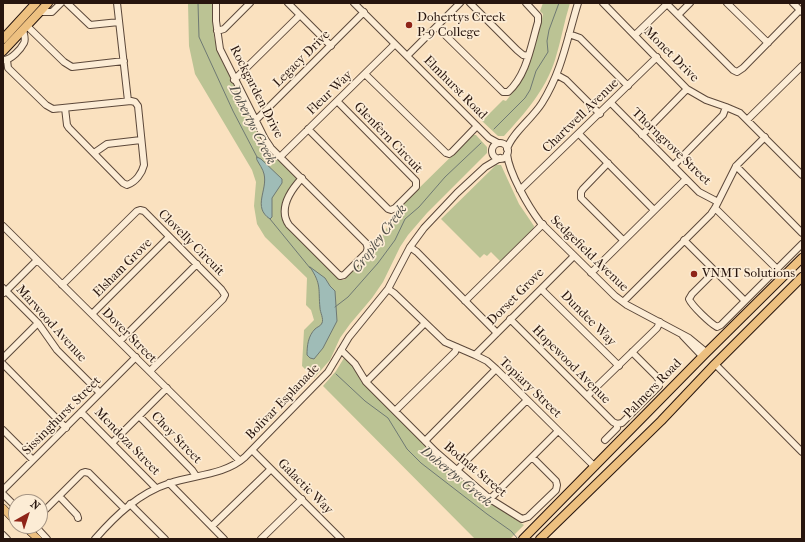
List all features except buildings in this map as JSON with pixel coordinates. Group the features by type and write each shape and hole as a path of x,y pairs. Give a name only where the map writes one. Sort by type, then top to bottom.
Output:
{"highway":[{"path":"3,51 5,39 36,3"},
{"path":"5,39 25,28 48,3"},
{"name":"Palmers Road","path":"523,539 704,354 802,258"},
{"name":"Palmers Road","path":"541,538 660,421 802,277"},
{"path":"704,354 715,364"}],"street":[{"path":"40,12 52,12 61,3"},
{"path":"67,3 90,25 119,22"},
{"path":"117,3 128,101"},
{"name":"Rockgarden Drive","path":"216,3 217,31 220,49 234,80 268,144 280,157 302,178 366,243 368,249 366,253 345,274 340,276 289,225 285,219 284,210 288,199 302,178"},
{"path":"217,31 224,29 250,3"},
{"path":"288,3 330,46"},
{"name":"Elmhurst Road","path":"354,3 489,138 499,143"},
{"path":"408,56 460,3"},
{"path":"470,3 517,50 528,56"},
{"path":"437,26 499,88 506,93 515,84 523,70 539,19 526,3"},
{"path":"512,138 494,146 492,150 495,156 500,158 507,151 512,138 542,104 557,75 564,56 577,6 581,3"},
{"name":"Monet Drive","path":"603,3 687,89 706,100 740,113 802,175"},
{"path":"678,15 690,3"},
{"path":"727,3 768,44"},
{"path":"635,35 666,4 733,70 737,72 743,68 801,11 793,3"},
{"name":"Legacy Drive","path":"256,120 364,12"},
{"path":"234,80 300,15"},
{"path":"25,28 64,62 72,67 124,61"},
{"path":"25,28 24,44 11,58 5,60 8,68 53,110 65,108 128,101 135,102 138,106 144,165 143,169 132,183 123,183 67,125 65,108"},
{"path":"569,34 580,38 628,86"},
{"name":"Fleur Way","path":"280,157 395,44"},
{"name":"Chartwell Avenue","path":"520,190 657,58"},
{"path":"747,120 802,66"},
{"path":"365,74 446,153 452,152 477,126"},
{"path":"557,75 566,80 600,114"},
{"path":"642,135 687,89"},
{"name":"Glenfern Circuit","path":"308,129 388,209 391,210 395,208 416,187 416,182 337,101"},
{"name":"Thorngrove Street","path":"611,103 686,179 706,196 718,202"},
{"path":"673,166 723,115 726,107"},
{"path":"579,134 654,210"},
{"path":"623,302 715,208 736,166 765,137"},
{"name":"Elmhurst Road","path":"489,138 492,150"},
{"path":"94,153 107,144 142,140"},
{"path":"499,143 506,146 507,151"},
{"name":"Bolivar Esplanade","path":"485,167 491,156 492,150"},
{"name":"Sedgefield Avenue","path":"507,151 509,165 531,210 590,273 623,302 689,338 704,354"},
{"name":"Sedgefield Avenue","path":"500,158 509,165"},
{"name":"Bolivar Esplanade","path":"95,539 130,504 142,495 169,483 228,468 240,461 252,450 323,378 349,337 388,289 410,247 424,228 441,209 485,167 500,158"},
{"path":"608,163 581,192 581,198 623,240"},
{"path":"736,166 802,233"},
{"path":"590,273 686,179"},
{"path":"715,208 777,269"},
{"name":"Clovelly Circuit","path":"62,285 138,210 144,211 223,291 224,298 150,371"},
{"path":"465,301 543,224"},
{"name":"Dover Street","path":"3,226 240,461"},
{"name":"Elsham Grove","path":"92,314 169,237"},
{"path":"684,240 745,301"},
{"path":"715,271 689,299 713,324 717,326 721,325 802,244"},
{"path":"410,247 417,252 497,333"},
{"name":"Dorset Grove","path":"475,355 574,256"},
{"path":"4,291 37,260"},
{"path":"120,341 197,264"},
{"name":"Topiary Street","path":"388,289 445,342 475,355 496,369 594,466"},
{"name":"Dundee Way","path":"541,289 619,366"},
{"name":"Marwood Avenue","path":"4,291 38,323 57,350 100,393"},
{"name":"Hopewood Avenue","path":"510,320 613,422 617,424"},
{"path":"587,396 619,366 660,322"},
{"path":"3,358 38,323"},
{"path":"366,382 425,323"},
{"path":"395,411 455,352 457,347"},
{"name":"Bodnat Street","path":"341,350 355,364 366,382 425,441 490,499 524,519 528,518 556,490 557,485 556,481 532,457"},
{"path":"605,440 616,428 617,424 622,423 659,386 659,380 657,377 632,352"},
{"name":"Sissinghurst Street","path":"3,490 136,357"},
{"path":"3,364 66,428"},
{"path":"715,364 802,452"},
{"path":"425,441 496,369"},
{"path":"112,444 167,388"},
{"path":"457,470 527,400"},
{"name":"Mendoza Street","path":"81,412 156,488"},
{"name":"Choy Street","path":"139,416 192,470 196,476"},
{"path":"3,430 33,460"},
{"path":"490,499 558,431"},
{"name":"Galactic Way","path":"252,450 341,539"},
{"path":"212,526 271,469"},
{"path":"48,507 82,473 87,472 125,509"},
{"path":"169,483 224,539"},
{"path":"58,496 77,515 78,518"},
{"path":"262,539 302,499"},
{"path":"130,504 165,539"},
{"path":"3,534 7,539"},
{"path":"100,534 104,539"}],"green space":[{"path":"188,3 213,3 214,37 221,59 266,146 296,177 297,180 287,198 283,210 285,222 288,228 340,280 344,280 372,252 394,216 413,194 473,135 476,135 487,147 487,153 427,213 408,235 400,247 383,282 340,338 330,360 314,378 302,366 304,330 314,320 311,310 306,305 307,278 265,237 257,224 254,206 256,182 252,170 195,74 189,46"},
{"path":"543,3 570,3 555,60 546,82 534,101 504,136 498,136 482,121 503,100 506,101 514,91 526,70 534,50 543,14 540,11"},
{"path":"496,165 501,165 519,204 534,226 533,230 502,261 500,261 491,252 487,256 484,254 480,258 441,219"},
{"path":"346,357 353,364 361,381 435,454 488,501 524,525 510,539 475,539 323,386"}],"water":[{"path":"257,157 282,179 282,183 272,198 272,217 270,219 262,209 261,204 265,180"},
{"path":"310,267 325,278 335,291 337,321 323,348 314,359 307,355 308,341 315,329 320,326 323,320 320,310 318,283"}],"waterway":[{"name":"Dohertys Creek","path":"198,3 199,37 233,111 257,157"},
{"name":"Cropley Creek","path":"494,129 525,98 530,90 536,71 548,52 547,41 549,30 559,3"},
{"name":"Cropley Creek","path":"335,307 348,297 378,263 395,240 405,219 419,207 445,177 481,143"},
{"name":"Dohertys Creek","path":"270,219 310,268"},
{"name":"Dohertys Creek","path":"336,374 365,401 388,418 407,449 421,463 511,531 518,539"}],"place":[{"name":"Dohertys Creek P-9 College","path":"409,25"},
{"name":"VNMT Solutions","path":"694,274"}]}
